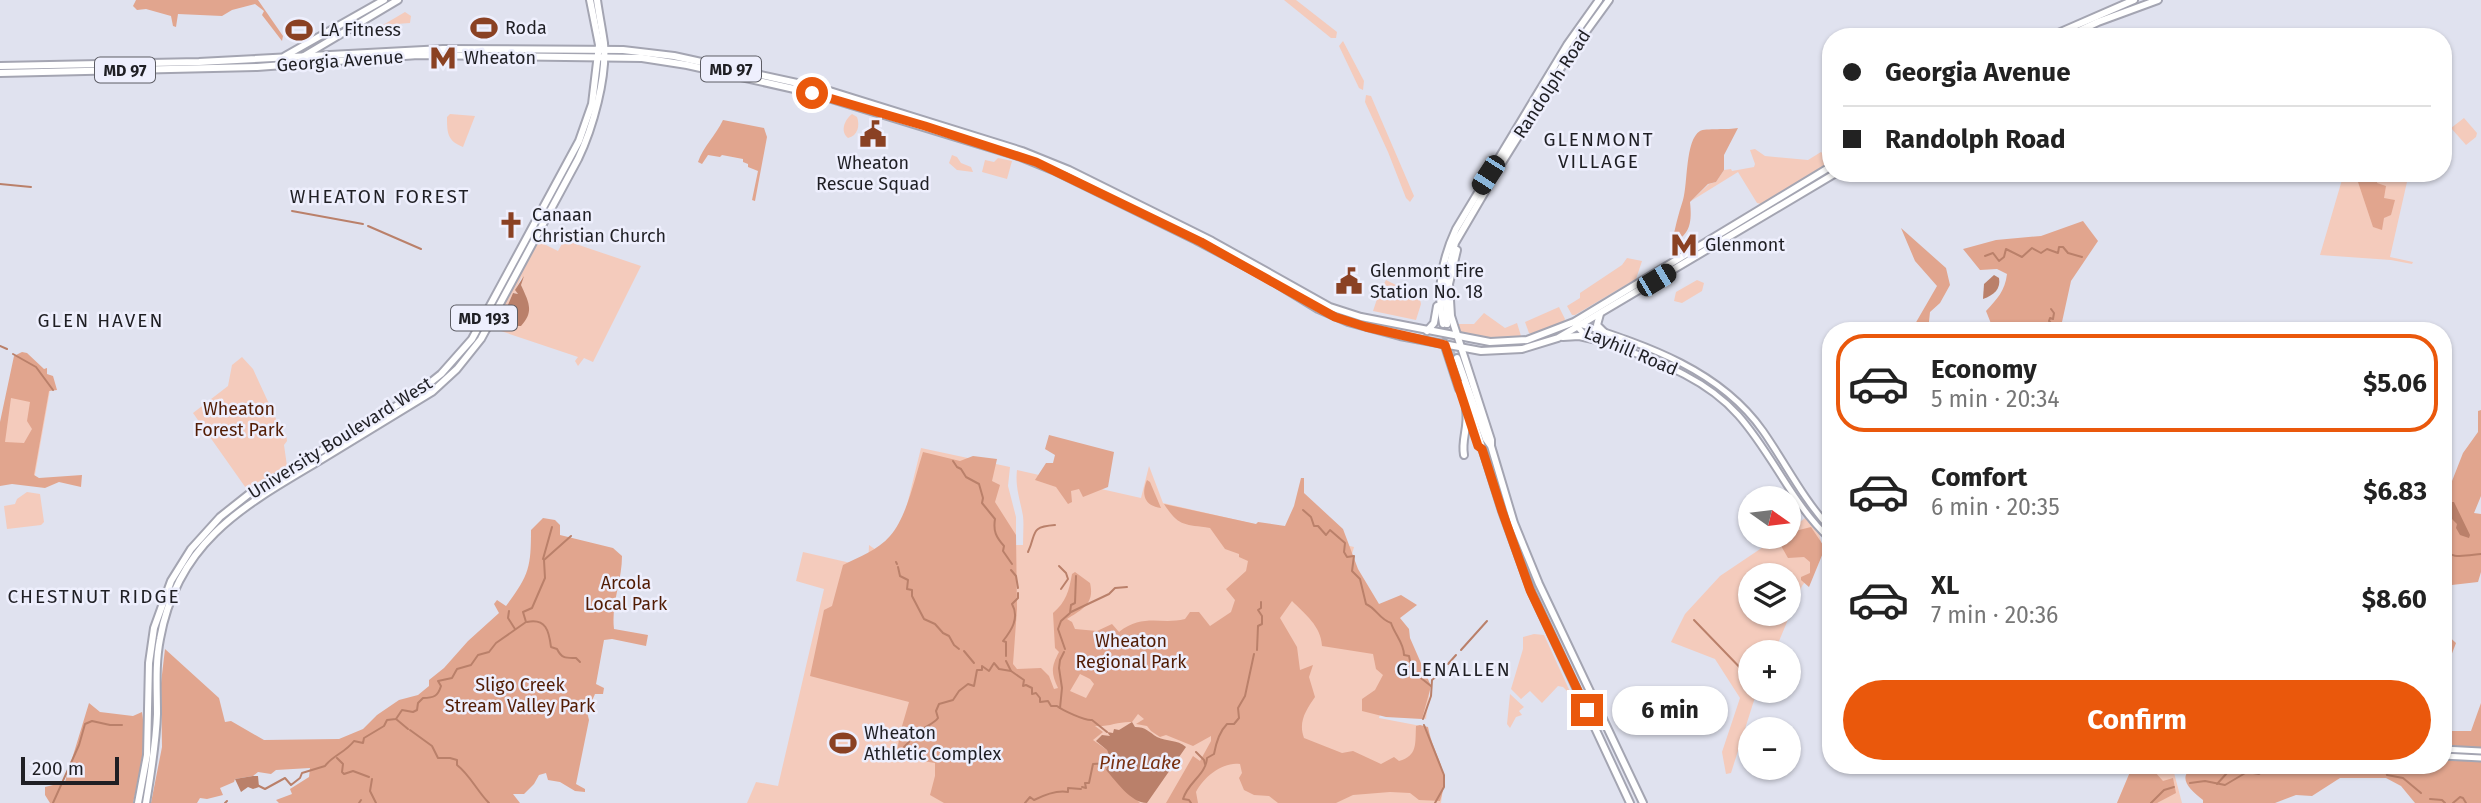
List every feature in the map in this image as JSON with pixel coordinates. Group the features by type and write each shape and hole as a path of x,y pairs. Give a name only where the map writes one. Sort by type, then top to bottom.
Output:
{"main road":[{"path":"280,62 384,0"},
{"path":"280,62 304,60 333,37 398,0"},
{"name":"University Boulevard West","path":"138,803 148,746 149,663 154,628 172,581 191,549 220,517 249,494 416,394 441,374 472,339 584,129 601,53 590,0"},
{"name":"University Boulevard West","path":"146,803 156,735 160,640 166,613 187,566 216,531 244,506 432,392 457,369 481,339 584,146 597,105 601,53 597,0"},
{"name":"Randolph Road","path":"1599,0 1567,45 1456,229 1447,250 1440,286 1445,324 1444,297 1455,243 1569,55 1609,0"},
{"path":"2070,28 2134,0"},
{"path":"2085,28 2158,0"},
{"path":"333,37 335,48 349,52"},
{"name":"Georgia Avenue","path":"304,60 317,55 349,52 443,49 601,53 663,60 810,92 1036,162 1193,238 1318,309 1474,351 1521,349 1558,338 1822,172"},
{"name":"Georgia Avenue","path":"304,60 637,50 820,88 982,137 1051,162 1212,241 1350,318 1490,342 1527,340 1600,314 1822,181"},
{"name":"Georgia Avenue","path":"0,65 280,62"},
{"name":"Georgia Avenue","path":"0,73 280,62"},
{"path":"810,92 820,88 824,96"},
{"path":"1482,449 1478,446 1442,334 1437,306 1437,278 1445,244 1488,175"},
{"path":"1475,206 1459,243 1450,276 1450,303 1457,337 1491,440 1514,523 1539,584 1643,803"},
{"path":"493,316 493,310 505,288 503,283"},
{"path":"1427,331 1433,323 1437,306"},
{"path":"1600,314 1597,325 1605,333"},
{"name":"Layhill Road","path":"1578,324 1662,354 1694,369 1729,393 1763,431 1804,498 1822,519"},
{"name":"Layhill Road","path":"1578,324 1583,333 1682,373 1717,395 1742,420 1822,530"},
{"path":"1558,338 1579,336 1602,341"},
{"path":"1469,372 1470,355 1474,351"},
{"path":"1491,446 1455,359 1502,511 1532,593 1630,803"},
{"path":"1464,455 1463,441 1468,423 1466,410"},
{"path":"2452,749 2481,751"},
{"path":"2452,756 2481,758"}],"green space":[{"path":"136,0 258,0 283,36 282,41 262,15 264,11 255,4 232,10 222,16 178,14 176,27 173,26 171,16 146,9 137,10 133,6"},
{"path":"1284,0 1296,0 1337,32 1336,38 1331,38"},
{"path":"405,12 411,16 410,23 383,25"},
{"path":"1343,41 1364,81 1363,90 1359,88 1339,46"},
{"path":"1366,95 1371,96 1414,196 1410,202 1365,102"},
{"path":"450,114 475,116 463,147 449,135 447,117"},
{"path":"852,114 857,117 858,127 856,133 848,138 844,133 844,126"},
{"path":"2464,118 2477,133 2476,137 2466,145 2452,127"},
{"path":"723,120 764,128 767,137 755,201 752,200 758,171 748,167 743,159 708,155 702,164 698,162"},
{"path":"1738,128 1724,155 1724,170 1716,182 1708,184 1690,202 1691,215 1687,232 1672,243 1685,193 1689,153 1695,136 1703,130"},
{"path":"1755,149 1765,156 1808,160 1821,152 1822,168 1761,204 1757,203 1738,172 1691,201 1709,184 1716,182 1724,170 1754,167 1750,150"},
{"path":"952,155 971,167 973,172 957,170 949,163"},
{"path":"998,158 1012,161 1007,179 982,172 985,160 994,162"},
{"path":"2341,182 2407,182 2390,257 2413,262 2412,264 2320,255"},
{"path":"2358,182 2377,182 2386,186 2384,198 2395,200 2391,215 2384,218 2382,230 2373,227"},
{"path":"2083,221 2098,241 2071,281 2062,322 1990,322 1986,311 1997,299 2007,274 1997,269 1980,270 1963,249 1996,240 2041,236"},
{"path":"1901,228 1946,268 1950,285 1940,303 1930,312 1929,322 1916,322 1937,286 1915,261"},
{"path":"564,240 641,266 593,362 584,358 578,366 575,361 578,357 492,328 538,241 558,251","holes":["522,276 521,285 529,307 504,314 513,293 518,294 516,289"]},
{"path":"1627,258 1642,261 1636,279 1572,315 1567,306 1580,298 1580,293 1622,265"},
{"path":"1386,280 1408,291 1410,288 1416,290 1415,294 1419,295 1421,304 1416,320 1373,311"},
{"path":"1697,280 1704,283 1702,291 1682,303 1674,301 1676,292"},
{"path":"1559,307 1565,319 1563,324 1529,333 1525,322"},
{"path":"1484,313 1505,328 1517,323 1521,336 1499,338 1462,335 1458,324 1474,324"},
{"path":"27,353 44,369 47,368 47,374 53,376 57,390 49,391 34,475 39,478 82,475 81,487 59,482 45,488 12,484 0,486 0,422 14,356","holes":["11,398 30,402 27,421 32,429 24,443 5,442"]},
{"path":"16,356 50,390 34,480 0,484 0,432"},
{"name":"Wheaton Forest Park","path":"242,357 253,369 287,441 284,445 287,466 248,491 193,413 228,386 232,365"},
{"path":"2481,410 2481,496 2474,513 2481,514 2481,572 2478,582 2452,585 2452,481 2463,453 2478,432 2478,411"},
{"path":"1049,435 1114,452 1108,487 1083,497 1079,489 1071,491 1072,502 1068,504 1056,487 1035,480 1046,463 1053,463 1055,455 1045,449"},
{"name":"Wheaton Regional Park","path":"921,448 1010,467 1008,486 1016,517 1016,545 1023,545 1023,516 1017,488 1017,470 1141,498 1149,466 1163,503 1354,547 1350,561 1430,689 1426,719 1381,711 1379,718 1421,726 1443,788 1441,803 747,803 756,782 778,786 824,589 796,581 803,552 868,567 869,545 893,562"},
{"name":"Wheaton Regional Park","path":"923,452 960,461 973,456 997,459 992,481 1000,485 995,502 1016,535 1017,609 1013,664 1017,669 1041,668 1049,676 1054,689 1058,688 1053,670 1059,652 1055,648 1053,613 1066,596 1072,574 1075,572 1090,583 1091,590 1086,605 1067,619 1075,629 1097,631 1112,624 1119,632 1144,621 1185,619 1190,612 1199,612 1210,626 1231,612 1235,600 1226,589 1246,571 1248,561 1225,549 1210,528 1178,521 1164,504 1256,524 1258,522 1285,526 1294,506 1301,478 1304,478 1304,493 1343,529 1358,569 1379,604 1401,595 1417,605 1400,618 1409,629 1410,638 1431,686 1422,719 1386,717 1362,711 1362,699 1375,690 1383,675 1376,669 1373,654 1322,646 1315,626 1292,601 1280,618 1297,647 1300,670 1313,665 1309,677 1315,697 1302,721 1304,738 1342,753 1353,751 1381,764 1394,757 1399,761 1410,756 1415,743 1416,726 1428,727 1443,772 1440,801 1419,800 1410,793 1390,792 1353,795 1336,803 1278,803 1269,796 1254,795 1244,790 1239,778 1242,773 1240,764 1234,764 1215,771 1204,781 1196,792 1198,803 1166,803 1193,756 1200,761 1211,736 1193,746 1166,735 1160,737 1147,726 1136,724 1144,719 1138,714 1132,722 1095,726 1103,732 1093,740 1107,750 1110,758 1106,770 1140,803 944,803 930,795 935,763 904,758 897,752 909,702 810,676 824,610 832,606 843,565 874,549 896,528 906,508","holes":["1080,674 1094,684 1086,698 1070,691"]},
{"path":"1147,480 1161,508 1151,505 1145,499"},
{"path":"27,492 40,494 44,522 41,525 7,529 4,506 15,504 17,499"},
{"name":"Sligo Creek Stream Valley Park","path":"543,518 555,520 560,525 560,535 613,548 622,556 614,629 648,635 646,646 612,639 604,640 596,684 604,688 603,694 595,694 587,712 589,720 576,784 585,789 585,792 575,791 560,782 548,780 546,773 539,775 524,794 513,794 520,803 279,803 276,800 292,794 290,789 309,777 310,768 276,770 271,774 258,772 253,776 235,779 220,788 223,795 200,798 197,803 151,803 162,747 161,683 165,649 219,698 225,722 231,721 264,740 339,739 363,729 377,715 399,700 418,695 429,686 429,680 499,613 494,604 497,600 506,606 527,571 531,530"},
{"path":"1805,518 1819,534 1822,551 1815,568 1801,588 1801,563 1739,563 1759,550 1801,550 1801,521"},
{"path":"1811,527 1822,544 1822,555 1809,587 1801,577 1810,573 1810,562 1804,557 1788,558 1783,550 1801,550 1801,530"},
{"path":"1738,564 1738,626 1785,626 1779,640 1738,640 1738,695 1715,659 1671,642 1685,614 1720,576"},
{"path":"1544,635 1572,696 1569,697 1571,695 1563,687 1558,686 1542,703 1530,691 1521,699 1511,689 1523,649 1523,637"},
{"path":"1510,694 1524,707 1519,711 1522,715 1516,717 1510,728 1507,724"},
{"path":"89,703 100,712 133,716 142,712 143,746 133,803 50,803 45,795 45,787 65,782"},
{"path":"1738,703 1753,703 1749,717 1738,717 1738,751 1731,773 1726,774 1722,752"},
{"path":"2481,703 2481,751 2452,749 2452,731 2471,731"},
{"path":"2452,756 2481,757 2481,803 2415,803 2401,786 2386,778 2340,778 2312,796 2296,795 2275,803 2203,803 2188,786 2186,776 2452,774"},
{"path":"2129,774 2174,774 2182,803 2117,803"},
{"path":"2129,774 2157,774 2163,781 2173,778 2176,793 2157,803 2117,803"}],"water":[{"path":"1994,275 1999,278 1998,288 1983,299 1984,284"},
{"path":"524,276 521,285 529,311 521,326 516,326 504,314 513,293 518,294 515,290"},
{"path":"2452,502 2470,535 2469,538 2460,535 2457,524 2452,519"},
{"name":"Pine Lake","path":"1132,722 1135,727 1186,747 1147,803 1130,795 1106,770 1110,758 1107,750 1096,741 1102,735 1110,736 1107,732 1113,733 1114,729 1119,730"},
{"path":"258,776 259,787 248,787 241,792 235,779"}],"waterway":[{"path":"0,184 31,187"},
{"path":"292,211 363,224"},
{"path":"368,226 421,249"},
{"path":"1985,256 1993,253 1999,261 2004,257 2006,249 2022,257 2032,248 2041,253 2047,249 2058,253 2059,247 2063,247 2068,253 2082,257"},
{"path":"2050,322 2054,313 2051,309"},
{"path":"0,346 7,349"},
{"path":"13,354 36,367 53,390"},
{"path":"953,461 966,477 979,484 982,503 995,519 996,534 1012,564"},
{"path":"1303,510 1311,517 1314,526 1318,526 1326,535 1330,530 1345,543 1344,552 1347,557 1354,556 1352,571 1360,579 1366,604 1391,623 1404,655 1409,656 1412,671 1431,686"},
{"path":"1028,552 1037,529 1055,525"},
{"path":"543,559 552,527"},
{"path":"257,785 265,789 285,778 291,785 302,773 325,766 354,741 363,743 364,738 384,726 387,720 396,719 402,710 413,712 423,698 435,696 441,686 438,681 452,678 457,669 471,665 478,655 489,652 496,643 526,622 523,612 532,608 545,578 544,560 571,536"},
{"path":"2452,555 2481,554"},
{"path":"1059,566 1068,579 1061,589"},
{"path":"898,567 900,576 908,580 907,589 912,590 912,596 924,619 935,624 959,649"},
{"path":"1011,570 1016,576 1018,588"},
{"path":"1065,649 1058,629 1061,621 1070,613 1071,605 1075,603 1076,576"},
{"path":"1071,612 1109,594 1115,588 1127,587"},
{"path":"1006,656 1006,642 1003,641 1014,624 1012,604 1018,598 1018,593"},
{"path":"1257,650 1258,626 1262,624 1262,616 1258,610 1261,608 1261,602"},
{"path":"509,611 508,618 515,629"},
{"path":"1694,620 1738,666"},
{"path":"1461,650 1487,621"},
{"path":"527,622 542,624 548,631 551,647 563,656 576,658 580,662"},
{"path":"964,651 974,663"},
{"path":"1060,708 1062,688 1059,668 1064,652"},
{"path":"1191,803 1183,799 1185,793 1204,769 1207,758 1214,754 1224,727 1234,724 1239,718 1238,708 1245,696 1254,654"},
{"path":"1448,664 1456,655"},
{"path":"1006,661 1011,671"},
{"path":"914,736 938,718 936,711 939,704 953,700 968,684 974,686 977,670 982,670 982,666 989,671 994,663 999,669 1011,671 1024,680 1023,686 1032,688 1032,694 1036,693 1040,702 1048,701 1051,706 1092,720 1107,732"},
{"path":"1423,719 1431,696 1432,680 1437,676"},
{"path":"396,719 408,729"},
{"path":"53,803 79,745 85,724 92,721 122,725"},
{"path":"1424,725 1444,775 1444,787 1435,803"},
{"path":"410,730 432,746 438,758 457,760 457,765 489,803"},
{"path":"904,747 909,742"},
{"path":"1196,752 1205,764"},
{"path":"337,758 343,764 344,774 353,771 369,777"},
{"path":"1082,787 1086,788 1085,783 1089,783 1093,764 1109,763"},
{"path":"2217,784 2226,774"},
{"path":"2190,783 2205,781 2225,785 2244,774"},
{"path":"2387,774 2403,778 2421,793"},
{"path":"372,779 370,791 376,803"},
{"path":"2151,803 2164,790 2174,787"},
{"path":"1025,803 1030,797 1034,800 1051,793 1068,792 1068,788 1081,789"},
{"path":"2453,803 2460,797 2466,803"},
{"path":"2430,799 2442,800 2445,803"}],"tunnel":[{"path":"1443,324 1454,359"}],"place":[{"name":"Roda","path":"484,28"},
{"name":"LA Fitness","path":"299,30"},
{"name":"Wheaton","path":"443,58"},
{"name":"Wheaton Rescue Squad","path":"873,134"},
{"name":"Canaan Christian Church","path":"511,225"},
{"name":"Glenmont","path":"1684,245"},
{"name":"Glenmont Fire Station No. 18","path":"1349,281"},
{"name":"Wheaton Athletic Complex","path":"843,743"}],"district":[{"name":"GLENMONT VILLAGE","path":"1599,150"},
{"name":"WHEATON FOREST","path":"380,196"},
{"name":"GLEN HAVEN","path":"101,320"},
{"name":"CHESTNUT RIDGE","path":"94,596"},
{"name":"GLENALLEN","path":"1454,669"}],"route":[{"path":"812,93 1036,162 1201,242 1335,317 1400,336 1445,345 1530,590 1587,710"}],"park label":[{"name":"Arcola Local Park","path":"626,593"}]}
